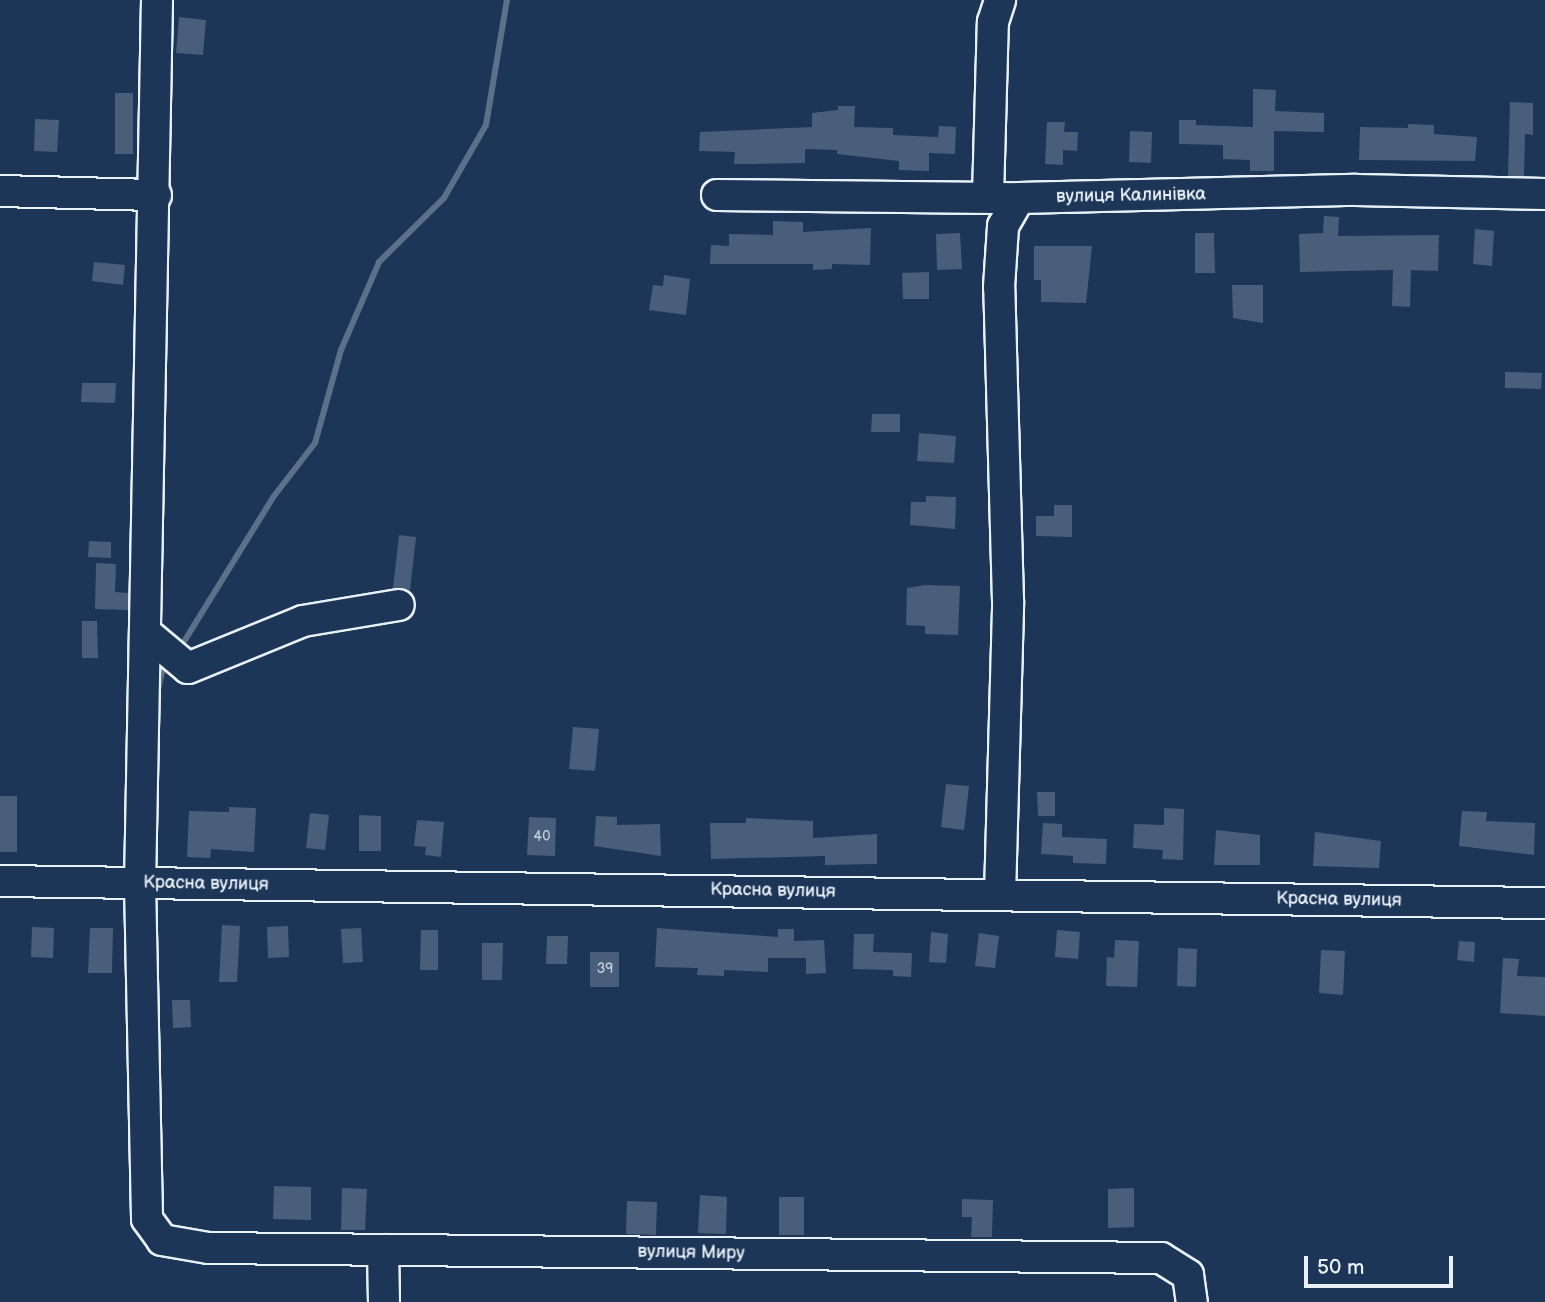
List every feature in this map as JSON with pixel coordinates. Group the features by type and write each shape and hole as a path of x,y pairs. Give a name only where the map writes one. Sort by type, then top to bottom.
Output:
{"street":[{"path":"140,883 156,195 157,0"},
{"path":"988,196 993,22 1000,0"},
{"name":"вулиця Калинівка","path":"717,195 1018,198 1356,190 1545,194"},
{"path":"0,191 156,195"},
{"path":"1000,895 1008,601 999,287 1003,226 1018,198"},
{"path":"145,632 188,668 303,621 399,605"},
{"name":"Красна вулиця","path":"0,881 1545,903"},
{"name":"вулиця Миру","path":"140,883 147,1219 162,1240 208,1248 1161,1258 1188,1275 1192,1302"},
{"path":"383,1250 384,1302"}],"building":[{"path":"179,17 206,20 203,55 176,53"},
{"path":"1253,89 1276,90 1275,111 1324,113 1324,132 1274,131 1274,171 1250,171 1250,160 1223,159 1223,145 1179,144 1179,120 1196,120 1196,125 1253,127"},
{"path":"115,93 133,93 133,154 115,154"},
{"path":"1510,102 1533,103 1533,135 1525,134 1524,176 1508,176"},
{"path":"838,106 855,106 854,127 893,128 893,135 938,137 939,126 956,127 955,154 929,153 929,171 899,170 899,161 837,154 837,150 805,149 805,163 753,164 734,164 735,152 699,151 700,132 812,127 812,113 838,110"},
{"path":"35,119 59,120 57,152 34,151"},
{"path":"1047,122 1065,122 1064,132 1078,132 1077,151 1063,150 1063,165 1045,164"},
{"path":"1408,124 1434,125 1434,134 1477,137 1475,161 1359,160 1360,127 1408,128"},
{"path":"1130,131 1152,132 1151,163 1129,162"},
{"path":"1324,216 1339,217 1338,236 1439,235 1438,271 1411,270 1410,307 1392,306 1393,270 1300,272 1299,234 1323,233"},
{"path":"773,221 803,222 803,232 871,228 870,265 832,264 832,269 813,270 813,264 710,264 711,245 729,246 729,234 773,235"},
{"path":"1475,229 1494,231 1492,266 1473,264"},
{"path":"960,233 962,269 937,270 936,234"},
{"path":"1195,233 1214,233 1215,273 1195,273"},
{"path":"1034,246 1092,246 1086,303 1041,302 1041,280 1034,280"},
{"path":"94,262 125,265 123,285 92,281"},
{"path":"929,272 929,299 903,299 902,273"},
{"path":"664,275 690,279 686,315 649,310 653,285 663,286"},
{"path":"1232,285 1263,285 1263,323 1233,318"},
{"path":"1505,372 1542,373 1541,389 1505,388"},
{"path":"82,383 116,383 115,403 81,402"},
{"path":"872,414 900,414 900,432 871,432"},
{"path":"919,433 956,436 954,463 917,461"},
{"path":"926,496 956,497 955,529 910,525 911,502 926,502"},
{"path":"1054,505 1072,505 1072,537 1036,536 1036,516 1054,516"},
{"path":"399,535 416,537 410,590 393,588"},
{"path":"89,541 111,542 111,558 88,557"},
{"path":"96,563 116,564 115,592 128,593 128,610 95,609"},
{"path":"926,585 960,586 958,635 925,634 925,626 906,625 907,588"},
{"path":"82,621 97,621 98,658 82,658"},
{"path":"573,727 599,729 595,771 569,769"},
{"path":"946,784 969,786 964,830 941,827"},
{"path":"1037,792 1055,792 1055,816 1038,816"},
{"path":"0,796 17,796 17,852 0,852"},
{"path":"229,807 256,808 254,852 211,849 210,858 187,857 189,811 229,812"},
{"path":"1164,808 1184,809 1183,860 1162,859 1163,850 1133,848 1134,824 1164,825"},
{"path":"1462,811 1487,812 1486,821 1535,823 1534,855 1459,846"},
{"path":"310,813 329,815 325,850 306,848"},
{"path":"359,815 381,816 381,851 359,851"},
{"path":"596,816 617,817 617,825 660,824 661,856 594,846"},
{"path":"529,817 556,818 555,856 527,855"},
{"path":"746,818 813,821 813,838 877,834 877,864 825,865 825,856 711,859 710,823 746,823"},
{"path":"417,820 444,822 441,857 425,855 426,847 414,846"},
{"path":"1043,823 1062,824 1062,837 1107,839 1106,864 1073,863 1073,856 1041,854"},
{"path":"1216,830 1260,835 1260,865 1214,865"},
{"path":"1315,832 1381,841 1379,868 1313,866"},
{"path":"222,925 240,926 237,982 219,982"},
{"path":"288,926 289,957 268,958 267,927"},
{"path":"32,927 54,928 53,958 31,957"},
{"path":"90,928 113,928 112,973 88,973"},
{"path":"361,928 363,962 343,963 341,929"},
{"path":"657,928 778,937 778,929 794,929 794,941 824,940 826,973 806,974 806,958 768,958 768,972 724,970 724,976 697,975 698,968 655,967"},
{"path":"421,930 438,930 438,970 420,970"},
{"path":"1057,930 1080,932 1078,959 1055,957"},
{"path":"931,932 948,934 946,963 929,962"},
{"path":"979,933 999,936 995,968 975,966"},
{"path":"854,934 874,934 873,952 912,953 911,977 893,976 893,970 853,969"},
{"path":"547,936 568,936 567,964 546,964"},
{"path":"1115,940 1139,941 1137,987 1106,986 1107,957 1114,958"},
{"path":"1459,941 1475,942 1474,962 1457,960"},
{"path":"482,943 503,943 502,980 482,980"},
{"path":"1178,948 1197,949 1196,987 1177,986"},
{"path":"1321,950 1345,951 1343,995 1319,993"},
{"path":"590,952 619,952 619,987 590,987"},
{"path":"1503,958 1519,959 1517,976 1545,977 1545,1016 1500,1013"},
{"path":"172,1000 190,1000 191,1027 173,1028"},
{"path":"274,1186 311,1187 311,1220 273,1219"},
{"path":"342,1188 367,1189 365,1230 341,1230"},
{"path":"1134,1188 1134,1227 1108,1228 1108,1189"},
{"path":"700,1195 727,1197 726,1234 698,1233"},
{"path":"779,1197 804,1197 804,1235 779,1235"},
{"path":"962,1199 993,1200 992,1237 971,1237 972,1217 962,1217"},
{"path":"627,1201 657,1202 656,1235 626,1234"}],"waterway":[{"path":"185,640 274,496 315,443 341,350 379,262 444,198 486,125 507,0"},
{"path":"157,694 163,667"}]}
